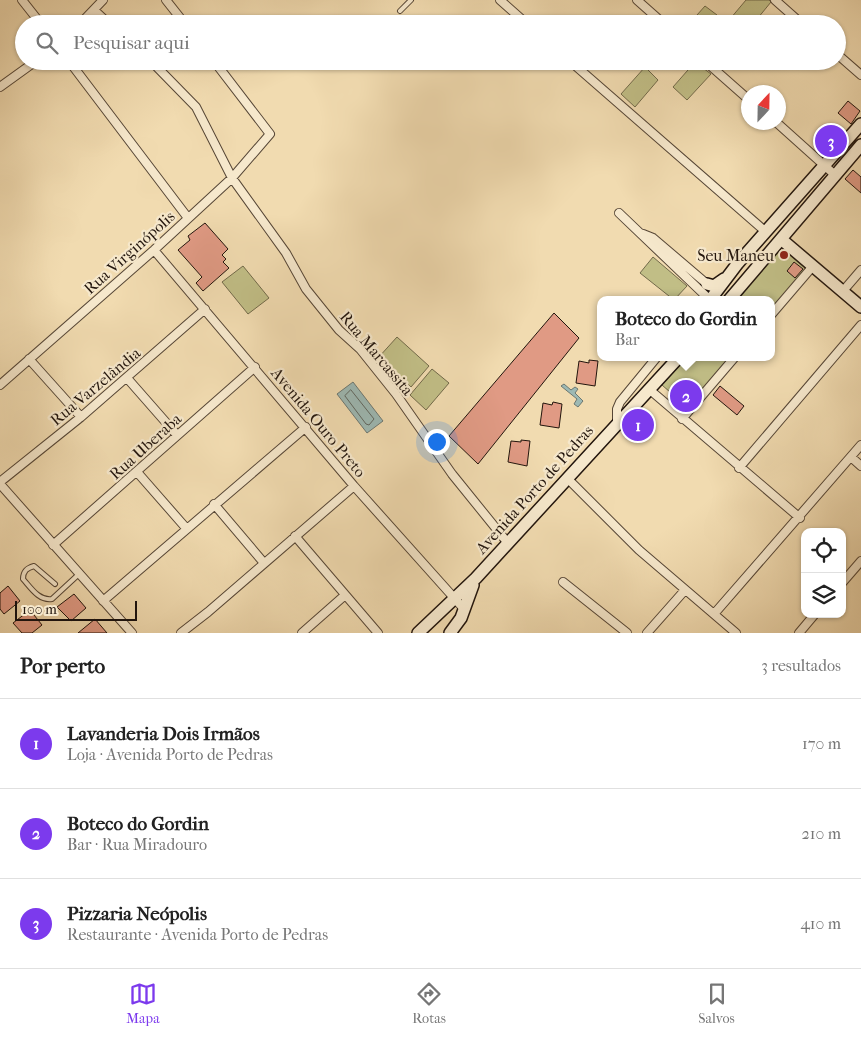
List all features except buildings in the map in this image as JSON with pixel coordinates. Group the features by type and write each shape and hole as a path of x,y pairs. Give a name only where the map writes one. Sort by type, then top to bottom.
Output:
{"main road":[{"path":"714,296 729,275 861,124"},
{"path":"732,296 834,175 859,150"},
{"path":"781,239 861,307"},
{"path":"707,284 718,285 729,275"},
{"name":"Avenida Porto de Pedras","path":"418,633 455,600 476,578 617,422 650,390 675,361"},
{"name":"Avenida Porto de Pedras","path":"450,633 464,609 476,578"}],"street":[{"path":"22,0 34,15"},
{"path":"89,15 103,0"},
{"path":"166,0 178,15"},
{"path":"500,0 517,15"},
{"path":"637,0 654,15"},
{"path":"774,0 792,15"},
{"path":"94,10 99,15"},
{"path":"846,62 861,74"},
{"path":"0,87 24,70"},
{"path":"76,70 188,218"},
{"name":"Rua Marcassita","path":"160,70 196,107 232,178 281,246 306,289 339,330 360,349 390,387 452,474 507,542"},
{"name":"Rua Virginópolis","path":"0,385 154,250 232,178 270,134 221,70"},
{"path":"580,70 766,232"},
{"path":"716,70 741,93"},
{"path":"785,130 834,175"},
{"path":"619,213 643,234 653,238 707,284"},
{"path":"643,234 647,242 709,296"},
{"name":"Avenida Ouro Preto","path":"154,250 306,427 354,486 464,609"},
{"path":"775,310 813,266"},
{"path":"843,291 861,270"},
{"name":"Rua Varzelândia","path":"0,483 127,378 205,309"},
{"path":"740,468 861,325"},
{"path":"29,359 81,417"},
{"name":"Avenida Porto de Pedras","path":"617,422 617,409 624,395 654,361"},
{"path":"682,419 732,361"},
{"name":"Rua Uberaba","path":"53,545 255,367"},
{"path":"127,378 177,435"},
{"path":"650,390 800,518"},
{"path":"102,601 306,427"},
{"path":"714,614 800,518 861,445"},
{"path":"851,457 861,466"},
{"path":"137,472 186,528"},
{"path":"567,478 639,550 736,633"},
{"path":"0,483 132,633"},
{"path":"181,633 354,486"},
{"path":"214,504 264,563"},
{"path":"295,536 344,596 378,633"},
{"path":"846,578 861,561"},
{"path":"563,582 627,633"},
{"path":"647,633 685,590"},
{"path":"302,633 344,596"},
{"path":"799,633 812,618"}],"lane":[{"path":"400,11 411,0"},
{"path":"55,584 34,566 30,567 23,574 23,579 38,596 48,600 52,599 79,574"}],"shaded area":[{"path":"746,0 769,0 771,2 760,15 733,15"},
{"path":"705,6 717,15 697,15"},
{"path":"642,70 648,70 658,80 635,107 621,94"},
{"path":"688,70 706,70 711,74 687,100 673,87"},
{"path":"778,252 790,254 806,269 775,305 775,296 740,296"},
{"path":"653,257 687,286 678,296 669,296 640,273"},
{"path":"243,266 269,298 248,314 222,282"},
{"path":"397,337 429,366 411,387 378,358"},
{"path":"683,361 727,361 687,407 662,385"},
{"path":"432,369 449,383 426,410 410,395"}],"water":[{"path":"353,382 383,421 367,433 337,394"},
{"path":"564,384 571,390 575,387 578,389 575,393 583,401 578,407 574,404 577,399 561,386"}],"place":[{"name":"Pizzaria Neópolis","path":"831,141"},
{"name":"Seu Maneu","path":"784,255"},
{"name":"Boteco do Gordin","path":"686,396"},
{"name":"Lavanderia Dois Irmãos","path":"638,425"}]}
